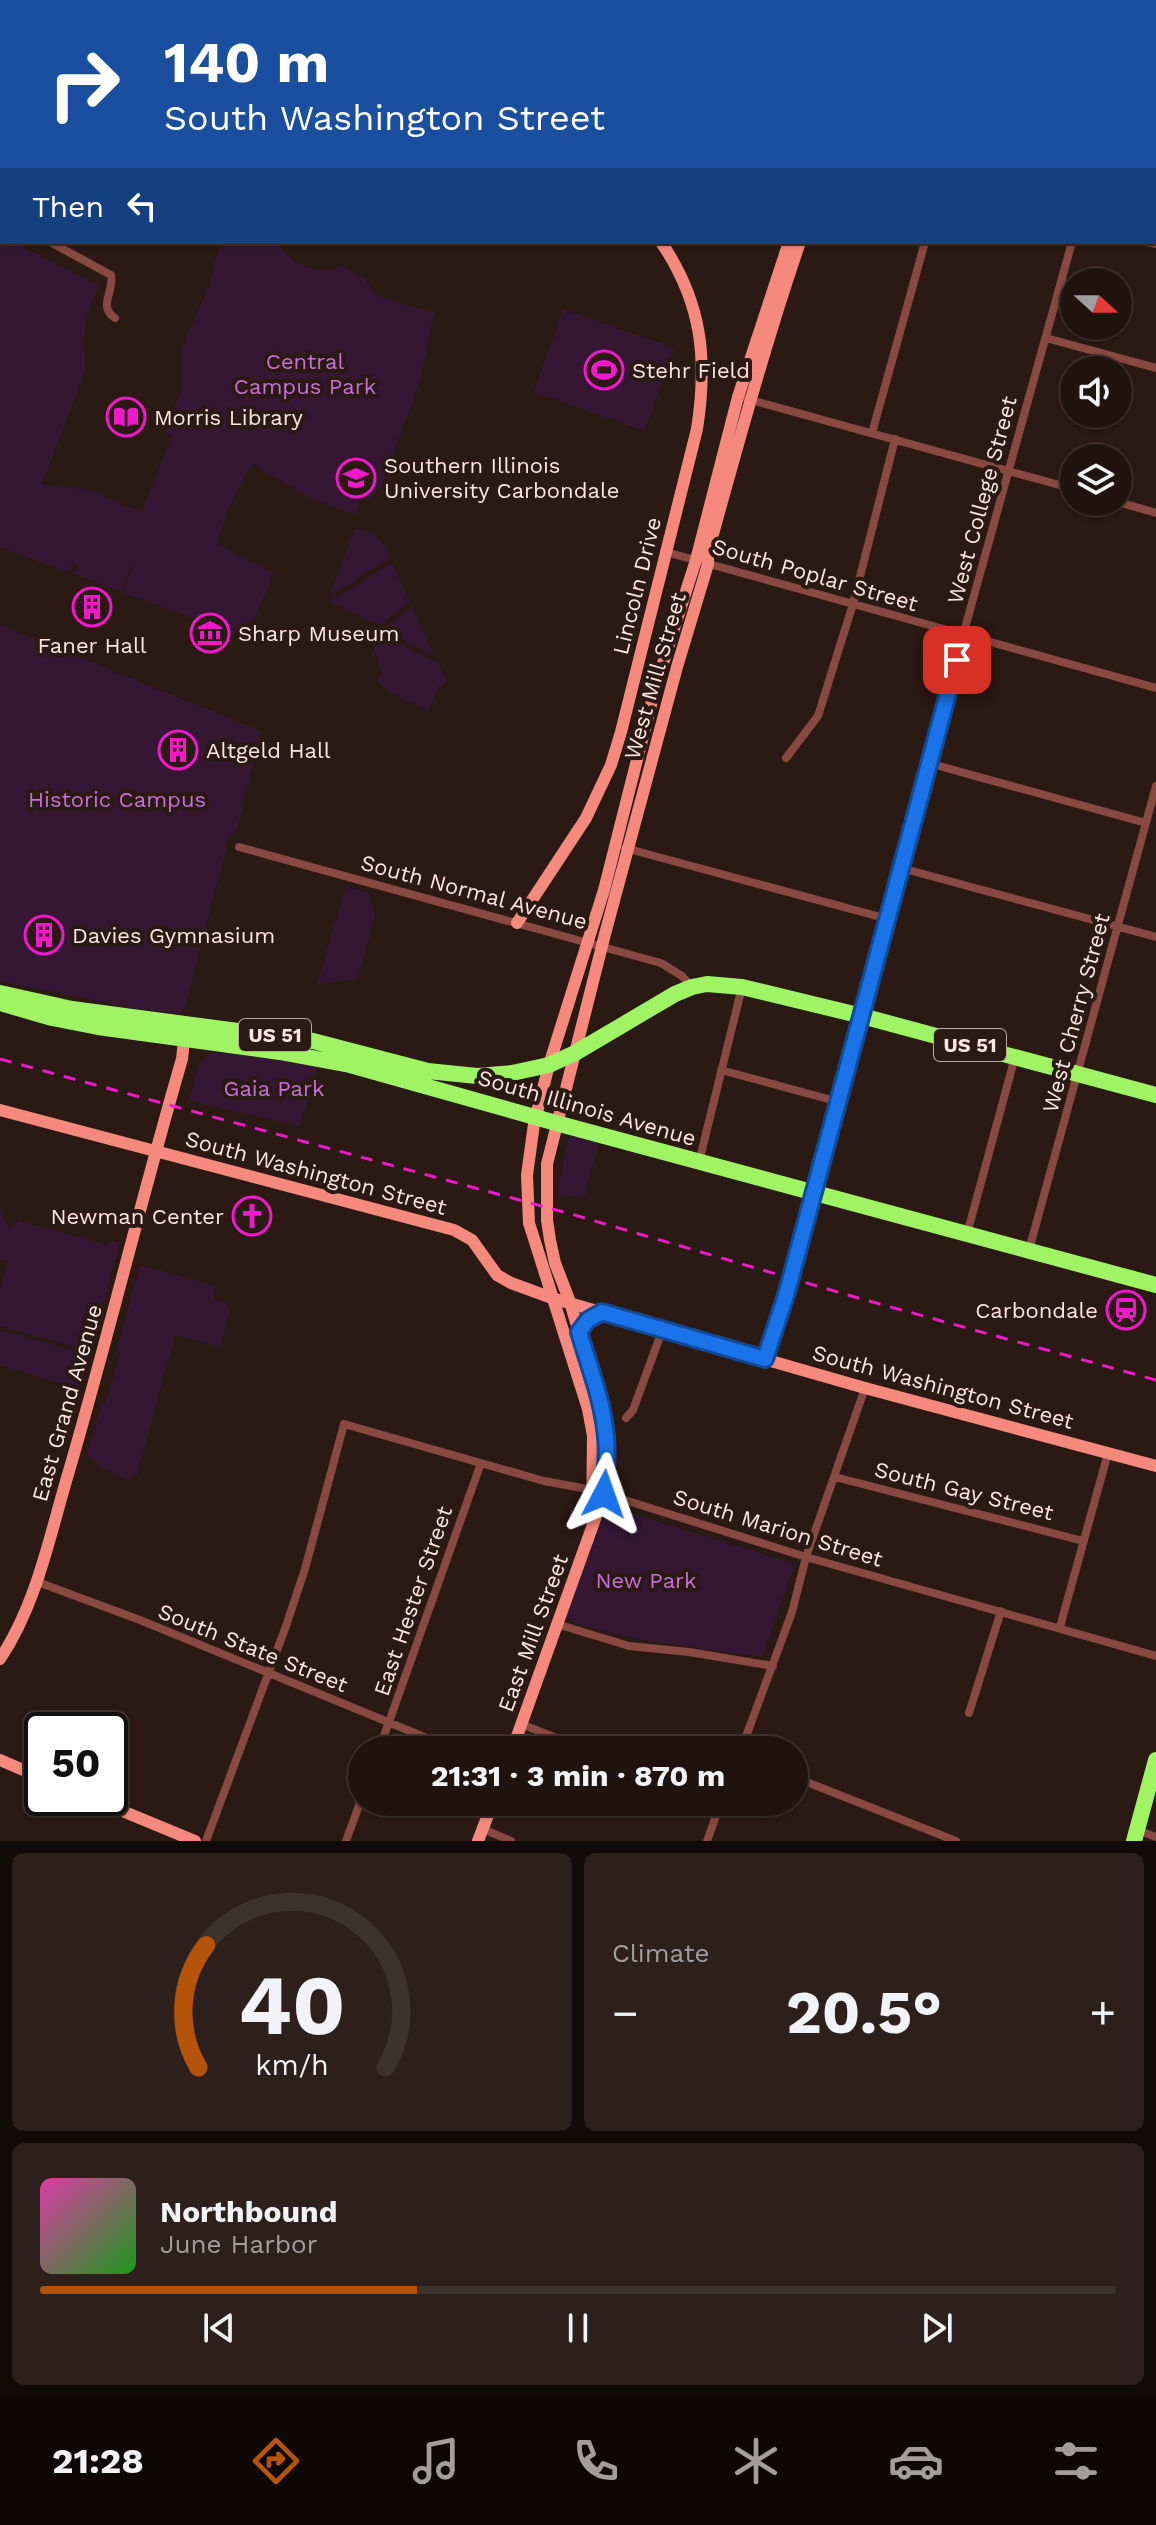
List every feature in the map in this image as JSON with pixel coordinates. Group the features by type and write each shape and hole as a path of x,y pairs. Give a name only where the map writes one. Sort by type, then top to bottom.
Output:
{"highway":[{"name":"US 51","path":"692,987 707,984 742,987 1156,1095"},
{"name":"South Illinois Avenue","path":"0,1003 98,1027 313,1041 428,1071 459,1075 503,1074 549,1065 692,987"},
{"name":"South Illinois Avenue","path":"0,993 350,1065 535,1118 1156,1285"},
{"path":"1136,1836 1156,1760"}],"main road":[{"name":"Lincoln Drive","path":"517,923 586,818 611,765 697,429 703,366 698,321 689,294 662,244"},
{"name":"West Mill Street","path":"556,1123 575,1053 595,944 622,847 656,685 702,562 744,398 788,244"},
{"name":"West Mill Street","path":"744,398 799,244"},
{"name":"West Mill Street","path":"535,1118 549,1065 595,944"},
{"name":"East Grand Avenue","path":"0,1659 22,1619 35,1581 106,1343 182,1059 185,1032"},
{"name":"South Washington Street","path":"0,1110 454,1230 472,1240 497,1275 552,1298 865,1388 1156,1466"},
{"name":"East Mill Street","path":"535,1118 527,1175 529,1223 588,1409 599,1492"},
{"name":"East Mill Street","path":"517,1736 592,1530 607,1464 602,1411 570,1302 555,1263 547,1220 547,1164 556,1123"},
{"path":"511,1283 530,1280 540,1261"},
{"path":"579,1332 588,1320 602,1312"},
{"path":"0,1760 24,1770"},
{"path":"128,1813 195,1841"},
{"path":"480,1835 487,1816"}],"street":[{"path":"54,244 111,275 113,283 107,308 115,318"},
{"path":"872,433 924,244"},
{"name":"West College Street","path":"765,1359 814,1193 928,763 1071,244"},
{"path":"1046,338 1156,368"},
{"path":"744,398 1060,485"},
{"path":"786,758 818,716 853,604 895,439"},
{"path":"1132,506 1156,513"},
{"name":"South Poplar Street","path":"666,552 1156,688"},
{"path":"928,763 1146,823"},
{"name":"West Cherry Street","path":"1029,1250 1146,823 1154,805 1156,786"},
{"name":"South Normal Avenue","path":"239,847 661,963 682,976 692,987"},
{"path":"622,847 888,919"},
{"path":"901,868 1156,937"},
{"path":"699,1162 742,987"},
{"path":"967,1234 1015,1057"},
{"path":"721,1070 839,1102"},
{"path":"626,1418 633,1410 662,1331"},
{"path":"746,1736 792,1612 806,1557 865,1388"},
{"name":"South Marion Street","path":"270,1673 305,1569 344,1424 544,1481 599,1492 806,1557 1156,1656"},
{"path":"1060,1627 1108,1453"},
{"name":"East Hester Street","path":"384,1736 481,1463"},
{"name":"South Gay Street","path":"835,1477 1083,1541"},
{"name":"South State Street","path":"35,1581 270,1673 420,1736"},
{"path":"969,1713 1001,1611"},
{"path":"557,1624 629,1646 773,1666"},
{"path":"206,1841 270,1673"},
{"path":"521,1724 551,1736"},
{"path":"808,1783 938,1838 956,1841"},
{"path":"346,1841 355,1816"},
{"path":"707,1841 715,1816"},
{"path":"480,1835 511,1841"},
{"path":"1136,1836 1156,1837"}],"green space":[{"name":"Central Campus Park","path":"0,244 17,244 99,285 87,316 85,372 42,484 89,490 143,511 145,515 144,506 172,436 165,433 181,390 181,350 210,283 218,250 227,244 277,244 305,266 322,270 343,266 365,279 376,295 434,312 421,377 383,483 372,496 360,501 356,514 315,500 253,463 232,500 217,542 242,558 274,572 247,637 124,593 135,556 122,592 75,574 78,566 71,563 72,573 0,547"},
{"name":"Stehr Field","path":"563,309 674,348 645,431 534,392"},
{"path":"355,528 377,538 390,558 334,594 331,592"},
{"path":"392,563 410,602 379,625 330,601"},
{"path":"412,607 434,654 433,655 382,629"},
{"name":"Historic Campus","path":"0,625 261,731 237,830 226,842 183,1014 143,1010 0,981"},
{"path":"380,632 439,664 447,683 438,687 429,711 391,693 378,682 378,676 382,673 376,656 371,657"},
{"path":"346,886 370,893 375,918 357,979 317,984"},
{"name":"Gaia Park","path":"216,1052 276,1056 318,1065 300,1126 189,1101 200,1065"},
{"path":"569,1135 599,1142 584,1198 557,1195"},
{"path":"0,1210 9,1228 19,1221 108,1245 110,1240 120,1243 90,1351 0,1326 0,1288 8,1262 0,1259"},
{"path":"140,1265 216,1286 214,1298 230,1309 220,1347 175,1335 137,1475 133,1474 130,1480 100,1466 87,1453 119,1357 117,1349"},
{"path":"0,1330 85,1354 88,1358 78,1393 71,1395 62,1390 62,1384 0,1365"},
{"name":"New Park","path":"615,1508 795,1564 762,1657 637,1639 576,1624 566,1617 605,1510"}],"railway":[{"path":"0,1059 571,1214 858,1298 1156,1380"}],"place":[{"name":"Stehr Field","path":"604,370"},
{"name":"Morris Library","path":"126,417"},
{"name":"Southern Illinois University Carbondale","path":"356,478"},
{"name":"Faner Hall","path":"92,607"},
{"name":"Sharp Museum","path":"210,633"},
{"name":"Altgeld Hall","path":"178,750"},
{"name":"Davies Gymnasium","path":"44,935"},
{"name":"Newman Center","path":"252,1216"},
{"name":"Carbondale","path":"1126,1310"}],"route":[{"path":"604,1494 606,1436 602,1411 579,1332 588,1320 602,1312 765,1359 787,1292 957,660"}]}
